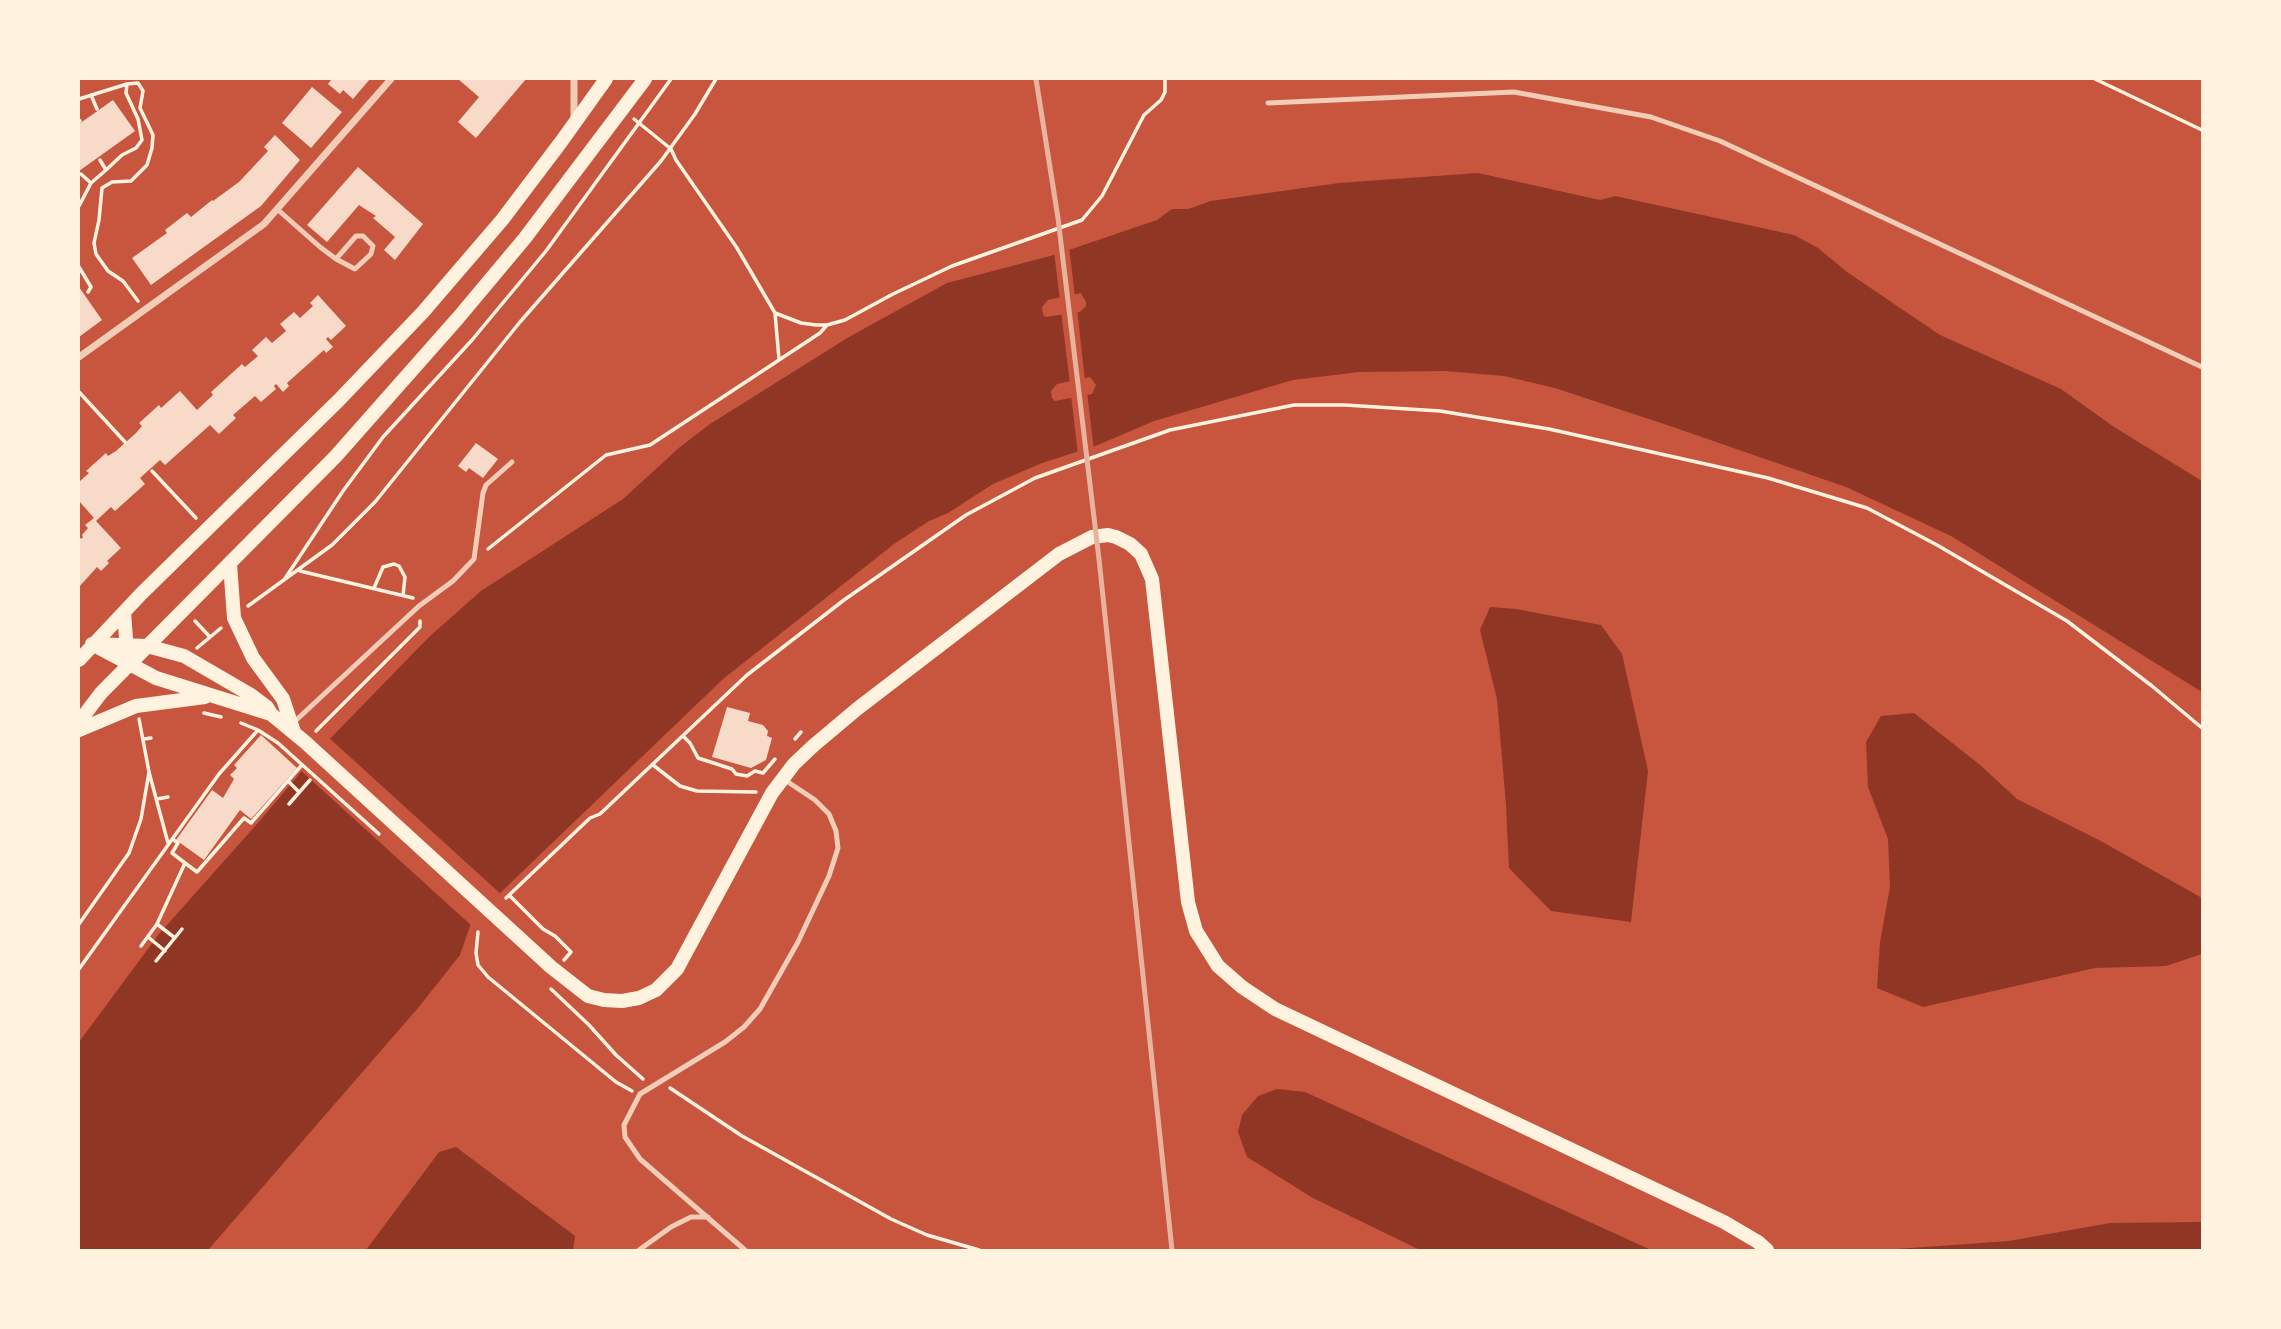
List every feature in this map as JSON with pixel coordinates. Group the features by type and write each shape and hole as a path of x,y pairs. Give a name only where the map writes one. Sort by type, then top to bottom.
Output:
{"main road":[{"path":"79,660 85,643 124,612 206,528 339,400 423,312 502,220 606,79"},
{"path":"79,722 101,693 129,664 336,456 458,318 525,238 640,80"},
{"path":"85,643 156,678 271,715 300,737 553,969 582,992 604,1000 630,1000 661,986 682,961 772,793 813,746 1059,554 1092,537 1108,535 1121,539 1141,554 1152,579 1188,902 1196,931 1218,966 1242,987 1275,1009 1724,1222 1767,1250"},
{"path":"230,564 239,614 253,657 283,699 300,737"},
{"path":"124,612 129,664"},
{"path":"85,643 147,646 184,656 251,695 267,707 271,715"},
{"path":"79,730 136,706 210,696"}],"street":[{"path":"79,357 264,224 391,79"},
{"path":"574,79 574,124"}],"lane":[{"path":"1268,103 1514,92 1651,117 1745,152 2202,367"},
{"path":"277,209 320,247 336,259 355,269 371,254 373,246 363,236 356,236 336,259"},
{"path":"300,737 419,606 453,581 474,559 482,494 486,485 512,462"},
{"path":"745,1250 653,1171 631,1148 625,1137 624,1125 639,1094 725,1042 744,1027 760,1009 798,942 829,876 838,848 836,831 829,814 815,800 783,778"},
{"path":"639,1250 671,1227 691,1217 708,1217"}],"path":[{"path":"283,581 383,437 472,340 546,251 671,79"},
{"path":"184,656 300,571 339,539 375,502 520,322 671,149 716,79"},
{"path":"775,313 801,323 827,325 845,320 952,266 1082,220 1102,196 1144,115 1161,100 1165,92 1165,79"},
{"path":"2095,79 2202,130"},
{"path":"79,99 127,84 138,83 143,92 140,108 153,135 147,165 131,181 112,182 102,188 94,243 96,254 108,271 123,281 145,310"},
{"path":"79,206 91,183 122,155 136,148 142,140 138,120 126,93 127,84"},
{"path":"91,95 97,109"},
{"path":"671,149 737,248 775,313 779,359"},
{"path":"100,160 106,170"},
{"path":"81,174 91,183"},
{"path":"79,267 91,287 88,292"},
{"path":"474,559 606,455 650,445 820,333 827,325"},
{"path":"79,392 125,442"},
{"path":"571,952 508,896 590,818 600,814 747,675 844,600 965,515 1035,478 1170,430 1294,405 1440,411 1549,429 1757,475 1867,508 1928,539 2067,621 2202,728"},
{"path":"152,471 206,528"},
{"path":"374,588 383,567 394,564 404,571 403,595"},
{"path":"300,571 426,601"},
{"path":"300,737 420,627 419,606"},
{"path":"195,712 223,717"},
{"path":"149,716 139,719 149,772 172,841"},
{"path":"233,720 258,730 297,760"},
{"path":"79,969 237,748 258,730"},
{"path":"792,742 801,732"},
{"path":"683,736 698,758 747,776 755,771 763,772 782,752"},
{"path":"144,739 151,738"},
{"path":"652,764 680,786 697,791 772,793"},
{"path":"172,841 178,843 172,853 197,872 244,818 251,823 301,766"},
{"path":"79,925 129,852 141,818 149,772"},
{"path":"289,804 310,780"},
{"path":"288,781 299,792"},
{"path":"157,799 168,797"},
{"path":"141,946 157,924 185,863"},
{"path":"157,924 175,938"},
{"path":"156,961 182,929"},
{"path":"478,932 478,965 488,977 617,1082 639,1094"},
{"path":"148,937 165,951"},
{"path":"543,982 642,1078 660,1082 741,1136 891,1219 927,1235 979,1250"}],"shaded area":[{"path":"1478,173 1600,200 1615,196 1794,235 1818,248 1847,272 1940,335 2061,389 2114,427 2202,481 2202,692 1951,536 1846,487 1673,427 1555,388 1504,376 1446,371 1359,372 1293,380 1154,421 1098,445 1042,463 993,484 894,544 723,679 498,895 471,923 460,955 418,1008 208,1250 79,1250 79,1042 159,934 322,747 429,637 481,591 623,499 680,447 710,424 849,337 947,283 1054,255 1157,220 1172,209 1188,209 1211,201 1339,183","holes":["1081,293 1086,306 1080,312 1046,317 1043,315 1042,307 1048,300","1090,377 1096,385 1092,394 1055,401 1052,398 1051,391 1057,384"]},
{"path":"1490,607 1516,609 1601,625 1622,654 1648,771 1631,922 1551,911 1509,868 1497,699 1480,630"},
{"path":"1914,713 1979,764 2017,799 2099,840 2202,898 2202,954 2166,966 2095,968 1923,1007 1877,988 1880,942 1890,887 1888,839 1868,787 1866,742 1881,716"},
{"path":"1277,1089 1305,1092 1651,1250 1420,1250 1313,1198 1247,1157 1238,1132 1242,1115 1258,1096"},
{"path":"456,1147 575,1236 573,1250 366,1250 439,1152"},
{"path":"2202,1222 2202,1250 1882,1250 2009,1241 2110,1223"}],"pier":[{"path":"1069,246 1075,297 1060,301 1054,251"},
{"path":"1077,308 1085,381 1070,384 1061,311"},
{"path":"1087,392 1094,450 1078,455 1071,395"},
{"path":"327,736 503,896 473,927 298,768"}],"building":[{"path":"329,79 370,79 353,99 343,90 340,94 328,84 331,80"},
{"path":"458,79 526,79 476,138 458,122 479,97"},
{"path":"312,87 342,112 311,148 282,123"},
{"path":"113,100 135,131 79,171 79,124"},
{"path":"275,135 300,160 261,206 151,285 132,258 167,233 165,230 187,213 191,217 239,182 268,151 264,147"},
{"path":"358,167 423,224 395,260 384,250 395,237 373,218 376,216 359,205 327,242 307,225"},
{"path":"79,287 102,320 79,337"},
{"path":"318,295 346,326 331,340 328,337 326,339 333,347 326,353 324,350 287,383 289,386 283,392 276,384 276,389 261,402 255,396 233,415 236,418 219,434 210,425 165,465 160,460 140,478 145,484 115,511 111,507 96,521 121,548 101,571 97,567 79,587 79,536 81,539 83,537 88,528 85,525 94,518 79,501 79,482 89,473 86,471 106,453 108,456 116,451 142,426 139,423 180,391 197,410 213,395 211,392 242,364 245,367 258,356 252,350 266,337 272,343 286,331 280,324 294,312 300,318 313,306 310,303"},
{"path":"476,443 498,459 483,478 469,468 466,472 458,466"},
{"path":"727,707 750,713 748,721 763,725 768,731 767,736 772,738 766,760 751,768 712,757"},
{"path":"261,735 297,768 251,819 240,810 204,860 176,840 212,790 223,798 234,779 230,775 237,768 234,765"}],"railway":[{"path":"1036,79 1058,218 1099,559 1172,1250"}]}
